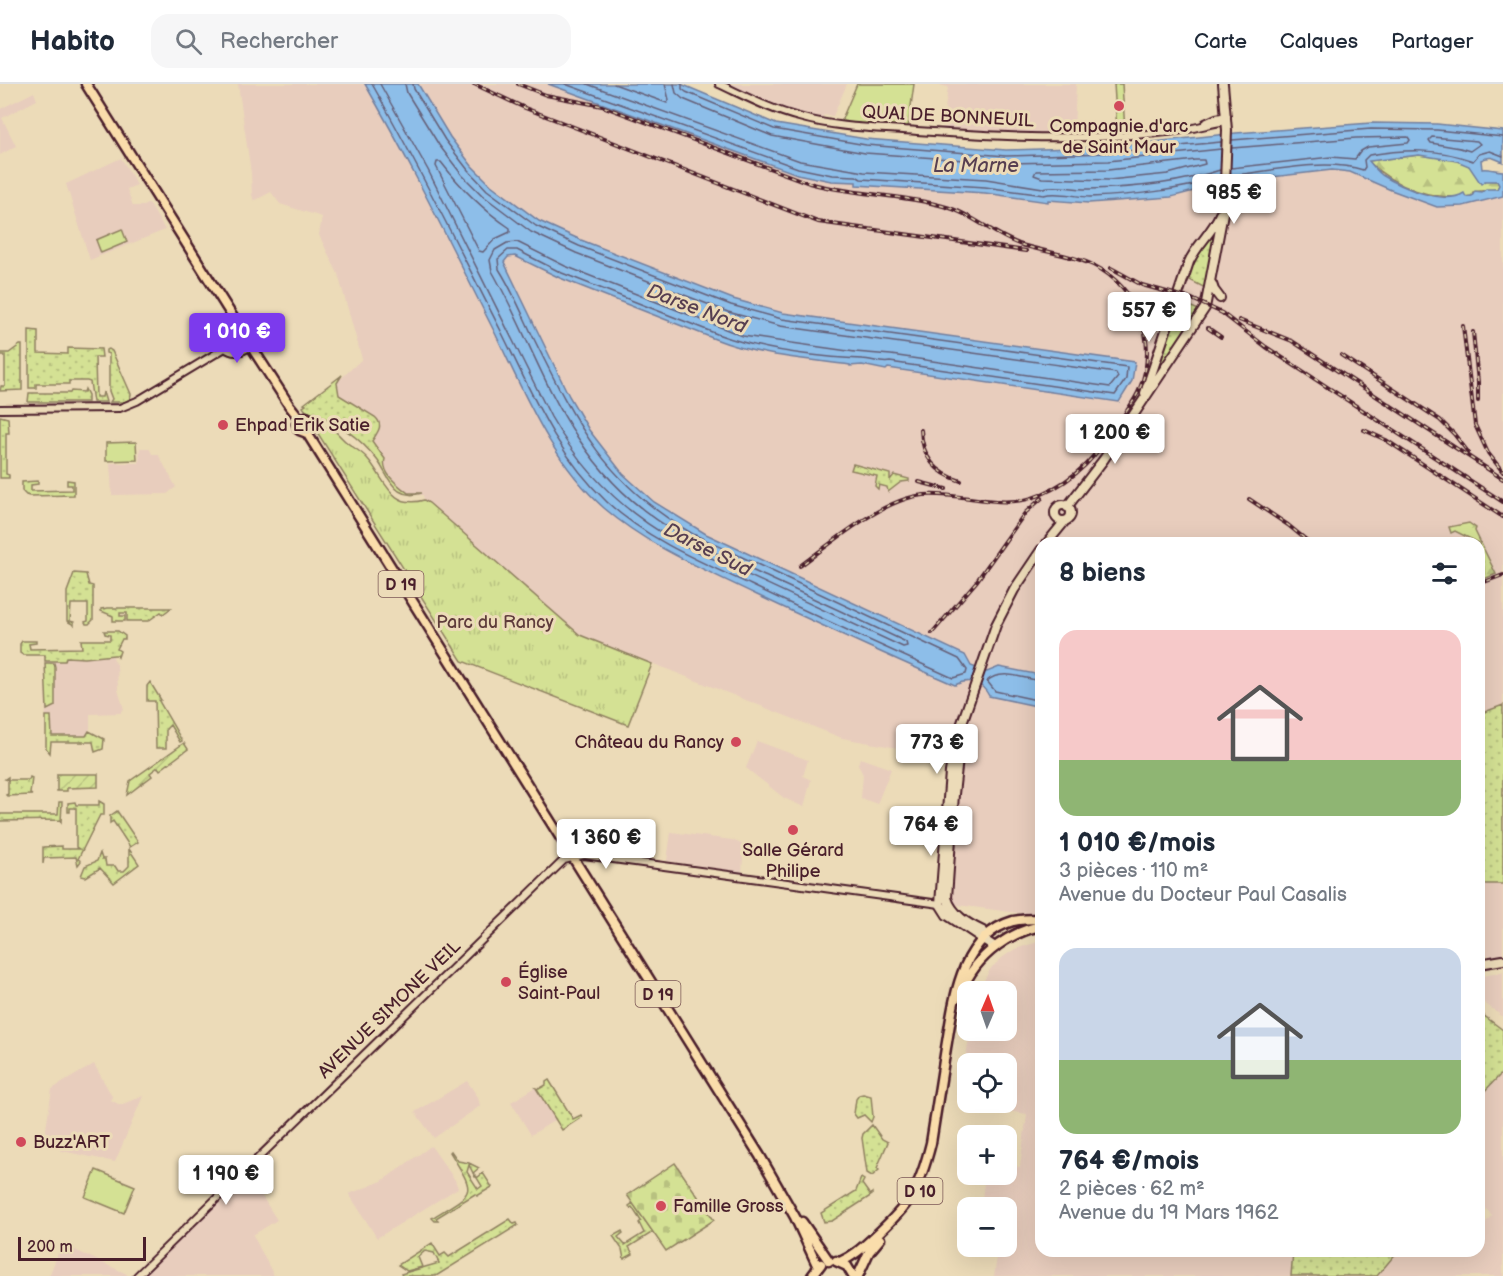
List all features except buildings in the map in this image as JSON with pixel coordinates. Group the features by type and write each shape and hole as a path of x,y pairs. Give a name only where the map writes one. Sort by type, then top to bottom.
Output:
{"main road":[{"path":"86,84 251,346"},
{"path":"1067,507 1087,484 1205,308 1224,208 1227,118 1223,84"},
{"path":"1140,405 1187,266 1193,253 1217,220 1225,189"},
{"path":"1211,279 1214,290 1220,298"},
{"name":"D 19","path":"251,346 300,419 297,424 298,430 308,433 828,1261"},
{"path":"1061,520 1055,516 1056,509 1063,505 1067,507"},
{"path":"1050,537 1061,520 1071,515 1067,507"},
{"path":"988,938 968,930 947,915 945,905 951,761 985,656 1006,605 1035,559"},
{"path":"945,905 988,938"},
{"name":"D 10","path":"840,1262 864,1247 896,1218 907,1205 917,1186 931,1143 955,994 965,966 974,951 988,938 1014,921 1035,919"},
{"name":"D 10","path":"988,938 1035,928"},
{"path":"968,930 974,951"},
{"name":"D 10","path":"858,1276 863,1271 875,1243 914,1205 925,1181 937,1140 960,996 988,938"},
{"path":"1485,963 1503,960"},
{"path":"1485,968 1503,965"},
{"name":"D 19","path":"760,1156 795,1217 818,1266"},
{"path":"812,1276 818,1266 828,1261 840,1262 849,1269 853,1276"}],"street":[{"name":"QUAI DE BONNEUIL","path":"719,84 778,111 805,119 877,129 1078,137 1156,133 1227,118"},
{"path":"225,348 225,337 238,326"},
{"path":"225,348 237,352 251,346"},
{"path":"0,409 120,408 137,401 225,348"},
{"path":"572,856 584,855 945,905"},
{"name":"AVENUE SIMONE VEIL","path":"137,1276 513,908 564,860 572,856"}],"shaded area":[{"path":"238,84 548,84 797,174 831,181 856,182 856,185 985,193 1082,203 1110,202 1228,182 1332,170 1350,172 1391,190 1463,206 1503,196 1503,705 1485,712 1485,537 1035,537 1035,915 958,905 943,900 949,762 920,752 842,738 580,635 424,500 423,495 403,494 383,469 377,446 357,422 334,385 362,359 338,274 319,235 322,217 280,204 271,192 254,201"},
{"path":"727,84 847,84 833,116 824,115 822,119 802,116"},
{"path":"935,84 1076,84 1074,133 942,129 948,87"},
{"path":"34,92 37,100 2,118 16,146 0,155 0,109"},
{"path":"121,158 137,185 127,189 133,206 143,206 149,203 165,230 90,260 66,184"},
{"path":"140,448 149,448 152,454 158,454 176,487 167,494 112,495 110,463 139,463"},
{"path":"113,654 114,662 117,664 118,690 124,709 121,713 90,714 90,728 87,736 46,736 45,655"},
{"path":"757,741 808,760 803,776 811,780 804,807 784,798 746,768"},
{"path":"860,758 891,769 877,804 861,798 863,775 858,764"},
{"path":"671,832 732,840 744,845 742,872 667,861"},
{"path":"1485,884 1503,884 1503,956 1493,958 1485,953"},
{"path":"1035,943 1035,1257 1293,1257 1291,1276 994,1276 997,1257 1017,1257 1017,1197 982,1197 984,1185 1017,1185 1017,1167 1020,1167 1027,1114 1017,1112 1017,1053 967,1053 968,1041 1017,1041 1017,981 984,981 991,968 1015,949"},
{"path":"1503,972 1503,1017 1485,1004 1485,976"},
{"path":"94,1064 112,1096 111,1100 120,1105 143,1096 115,1162 62,1151 53,1144 46,1147 46,1129 52,1089"},
{"path":"1503,1072 1503,1276 1377,1276 1393,1257 1485,1257 1485,1221 1492,1215 1485,1208 1485,1091"},
{"path":"467,1081 478,1097 480,1106 434,1138 415,1112"},
{"path":"536,1087 557,1119 531,1135 511,1102"},
{"path":"431,1146 455,1180 458,1188 377,1238 349,1194 382,1181"},
{"path":"247,1173 277,1220 253,1235 274,1276 141,1276"},
{"path":"62,1244 127,1274 126,1276 49,1276"}],"green space":[{"path":"857,84 914,84 908,128 843,122 842,119"},
{"name":"Compagnie d'arc de Saint Maur","path":"1114,84 1122,84 1125,131 1117,131"},
{"path":"1419,155 1466,164 1484,179 1497,181 1499,185 1497,189 1473,192 1472,196 1430,194 1416,191 1390,179 1368,161"},
{"path":"1219,224 1205,288 1188,279 1188,272 1194,257"},
{"path":"122,229 127,242 101,253 96,240"},
{"path":"1177,301 1199,310 1154,377"},
{"path":"29,330 38,331 38,353 68,354 68,348 101,349 102,357 95,357 96,397 102,397 103,392 106,402 93,402 90,382 87,381 69,381 69,384 36,384 36,388 29,388"},
{"path":"22,345 22,390 0,391 1,386 5,386 5,355 0,357 0,353 9,353"},
{"path":"109,349 112,351 131,394 130,399 125,402 110,402 112,399 109,391 109,354 106,353"},
{"path":"342,375 337,383 339,395 378,420 379,429 372,441 385,459 384,464 388,474 408,493 422,493 410,495 399,491 371,452 355,437 337,424 306,411 303,407"},
{"path":"85,389 88,402 28,402 29,393 84,392"},
{"path":"0,416 8,418 6,474 9,478 0,478"},
{"name":"Parc du Rancy","path":"323,427 334,430 364,455 389,490 396,496 403,500 413,502 424,500 429,503 580,635 652,664 628,725 462,661 317,432"},
{"path":"136,442 137,460 106,461 106,443"},
{"path":"853,464 890,474 890,480 894,475 909,479 909,481 901,482 888,492 887,487 879,485 878,489 875,486 877,476 851,470"},
{"path":"67,480 74,481 74,495 29,496 22,491 22,482 38,481 38,484 31,485 31,491 72,490 72,485 67,485"},
{"path":"1469,523 1476,528 1478,537 1467,537 1455,531 1451,533 1449,527"},
{"path":"1485,551 1496,574 1485,579"},
{"path":"74,573 86,574 89,585 93,586 93,620 89,624 85,622 88,621 88,604 71,604 70,621 74,622 74,625 67,621 67,592"},
{"path":"171,608 148,621 127,621 127,613 120,613 120,616 125,616 125,621 113,621 113,616 101,611 101,609"},
{"path":"104,631 118,631 125,636 117,649 120,651 118,657 114,655 66,657 65,661 45,661 45,655 20,653 22,641 36,641 36,643 29,644 30,649 82,648 81,640 110,640 110,635 105,634"},
{"path":"45,663 54,663 55,667 55,706 47,710"},
{"path":"150,682 182,741 180,742 170,725 166,729 166,748 156,748 155,701 147,701 147,686"},
{"path":"1503,705 1503,884 1485,884 1485,712"},
{"path":"46,716 51,716 52,736 86,736 89,731 104,739 103,749 95,752 93,742 51,742 50,753 46,748"},
{"path":"184,743 188,749 160,770 158,767 150,773 152,776 127,795 130,781"},
{"path":"57,774 98,774 98,787 67,788 67,791 57,791"},
{"path":"32,778 30,794 32,795 7,796 8,780"},
{"path":"99,801 104,804 104,815 100,815 78,859 81,861 78,865 76,857 44,858 43,864 43,847 62,846 62,849 79,849 76,847 76,808 70,808 68,812 68,803 99,805"},
{"path":"59,802 62,802 61,822 60,820 0,821 0,814 58,814"},
{"path":"117,811 138,842 130,847 113,821 110,823 110,816"},
{"path":"129,849 139,864 114,883 100,868 86,877 81,876 85,866 97,861 100,853 102,859 105,859 106,866 115,866 118,871 124,871 129,866"},
{"path":"1485,1016 1503,1030 1503,1072 1485,1091"},
{"path":"549,1080 573,1119 581,1115 582,1117 562,1130 536,1088 539,1089 546,1085"},
{"path":"863,1094 871,1096 873,1117 871,1122 864,1115 857,1118 854,1114 856,1099"},
{"path":"872,1125 882,1139 888,1142 877,1168 879,1170 872,1176 867,1173 862,1138"},
{"path":"451,1151 458,1161 479,1168 473,1173 469,1165 467,1172 478,1189 482,1186 477,1178 483,1173 492,1187 477,1196 475,1194 436,1218 438,1221 435,1221 432,1218 464,1197 467,1191 468,1185 465,1177"},
{"path":"675,1163 714,1220 666,1251 627,1195"},
{"path":"96,1170 135,1186 124,1213 85,1197"},
{"path":"861,1178 864,1180 862,1184 872,1195 832,1221 824,1222 821,1213 856,1191"},
{"path":"633,1203 653,1232 629,1247 633,1254 624,1259 622,1249 613,1236 622,1231 623,1233 618,1237 625,1245 644,1233 639,1223 641,1221 629,1206"},
{"path":"510,1219 518,1225 436,1276 402,1276 401,1274 439,1263 434,1253 425,1251 418,1257 422,1267 407,1271 398,1265 432,1243 440,1256 445,1253 449,1257"},
{"path":"1293,1257 1393,1257 1377,1276 1291,1276"}],"water":[{"path":"365,84 418,84 450,137 472,166 491,185 539,221 581,240 733,299 783,313 1135,362 1132,381 1119,402 888,368 886,370 862,365 850,366 781,356 731,345 715,339 560,278 515,256 508,257 504,262 569,396 589,430 623,474 654,502 706,534 965,655 971,666 987,672 999,667 1035,674 1035,706 989,696 983,687 975,683 965,682 955,685 856,641 658,546 604,508 568,469 553,447"},
{"name":"La Marne","path":"548,84 681,84 776,124 866,139 1006,150 1107,147 1236,133 1371,123 1437,124 1503,131 1503,162 1490,157 1481,160 1482,169 1503,171 1503,196 1463,206 1437,207 1350,172 1332,170 1228,182 1171,197 1089,203 1048,200 1048,202 985,193 856,185 856,182 831,181 797,174","holes":["1419,155 1457,161 1469,166 1481,184 1485,181 1497,181 1499,185 1497,189 1475,191 1472,196 1466,197 1464,193 1456,196 1434,196 1390,180 1369,161"]}],"railway":[{"path":"474,84 525,108 818,222 1026,251"},
{"path":"518,84 546,95 602,106 809,183 910,199 953,209 1019,244 1075,258 1093,265 1109,275 1133,301 1145,335 1147,352 1140,388 1110,435 1094,456 1076,473 1054,488 1026,499 997,501 939,495 909,498 876,512 800,566"},
{"path":"1111,268 1142,285 1192,299 1222,313 1266,347 1503,502"},
{"path":"1239,320 1292,341 1503,479"},
{"path":"1463,326 1475,425 1488,453 1503,472"},
{"path":"1208,328 1221,337"},
{"path":"1473,332 1478,401"},
{"path":"1341,355 1440,420 1468,452"},
{"path":"921,430 924,449 932,463 944,474 961,481"},
{"path":"1364,430 1386,440 1503,517"},
{"path":"919,482 946,489"},
{"path":"932,633 976,582 1025,513 1042,498"},
{"path":"1249,499 1303,537"},
{"path":"1485,582 1503,575"}],"place":[{"name":"Compagnie d'arc de Saint Maur","path":"1119,106"},
{"name":"Ehpad Erik Satie","path":"223,425"},
{"name":"Château du Rancy","path":"736,742"},
{"name":"Salle Gérard Philipe","path":"793,830"},
{"name":"Église Saint-Paul","path":"506,982"},
{"name":"Buzz'ART","path":"21,1142"},
{"name":"Famille Gross","path":"661,1206"}],"water label":[{"name":"Darse Nord","path":"697,308"},
{"name":"Darse Sud","path":"708,549"}]}
